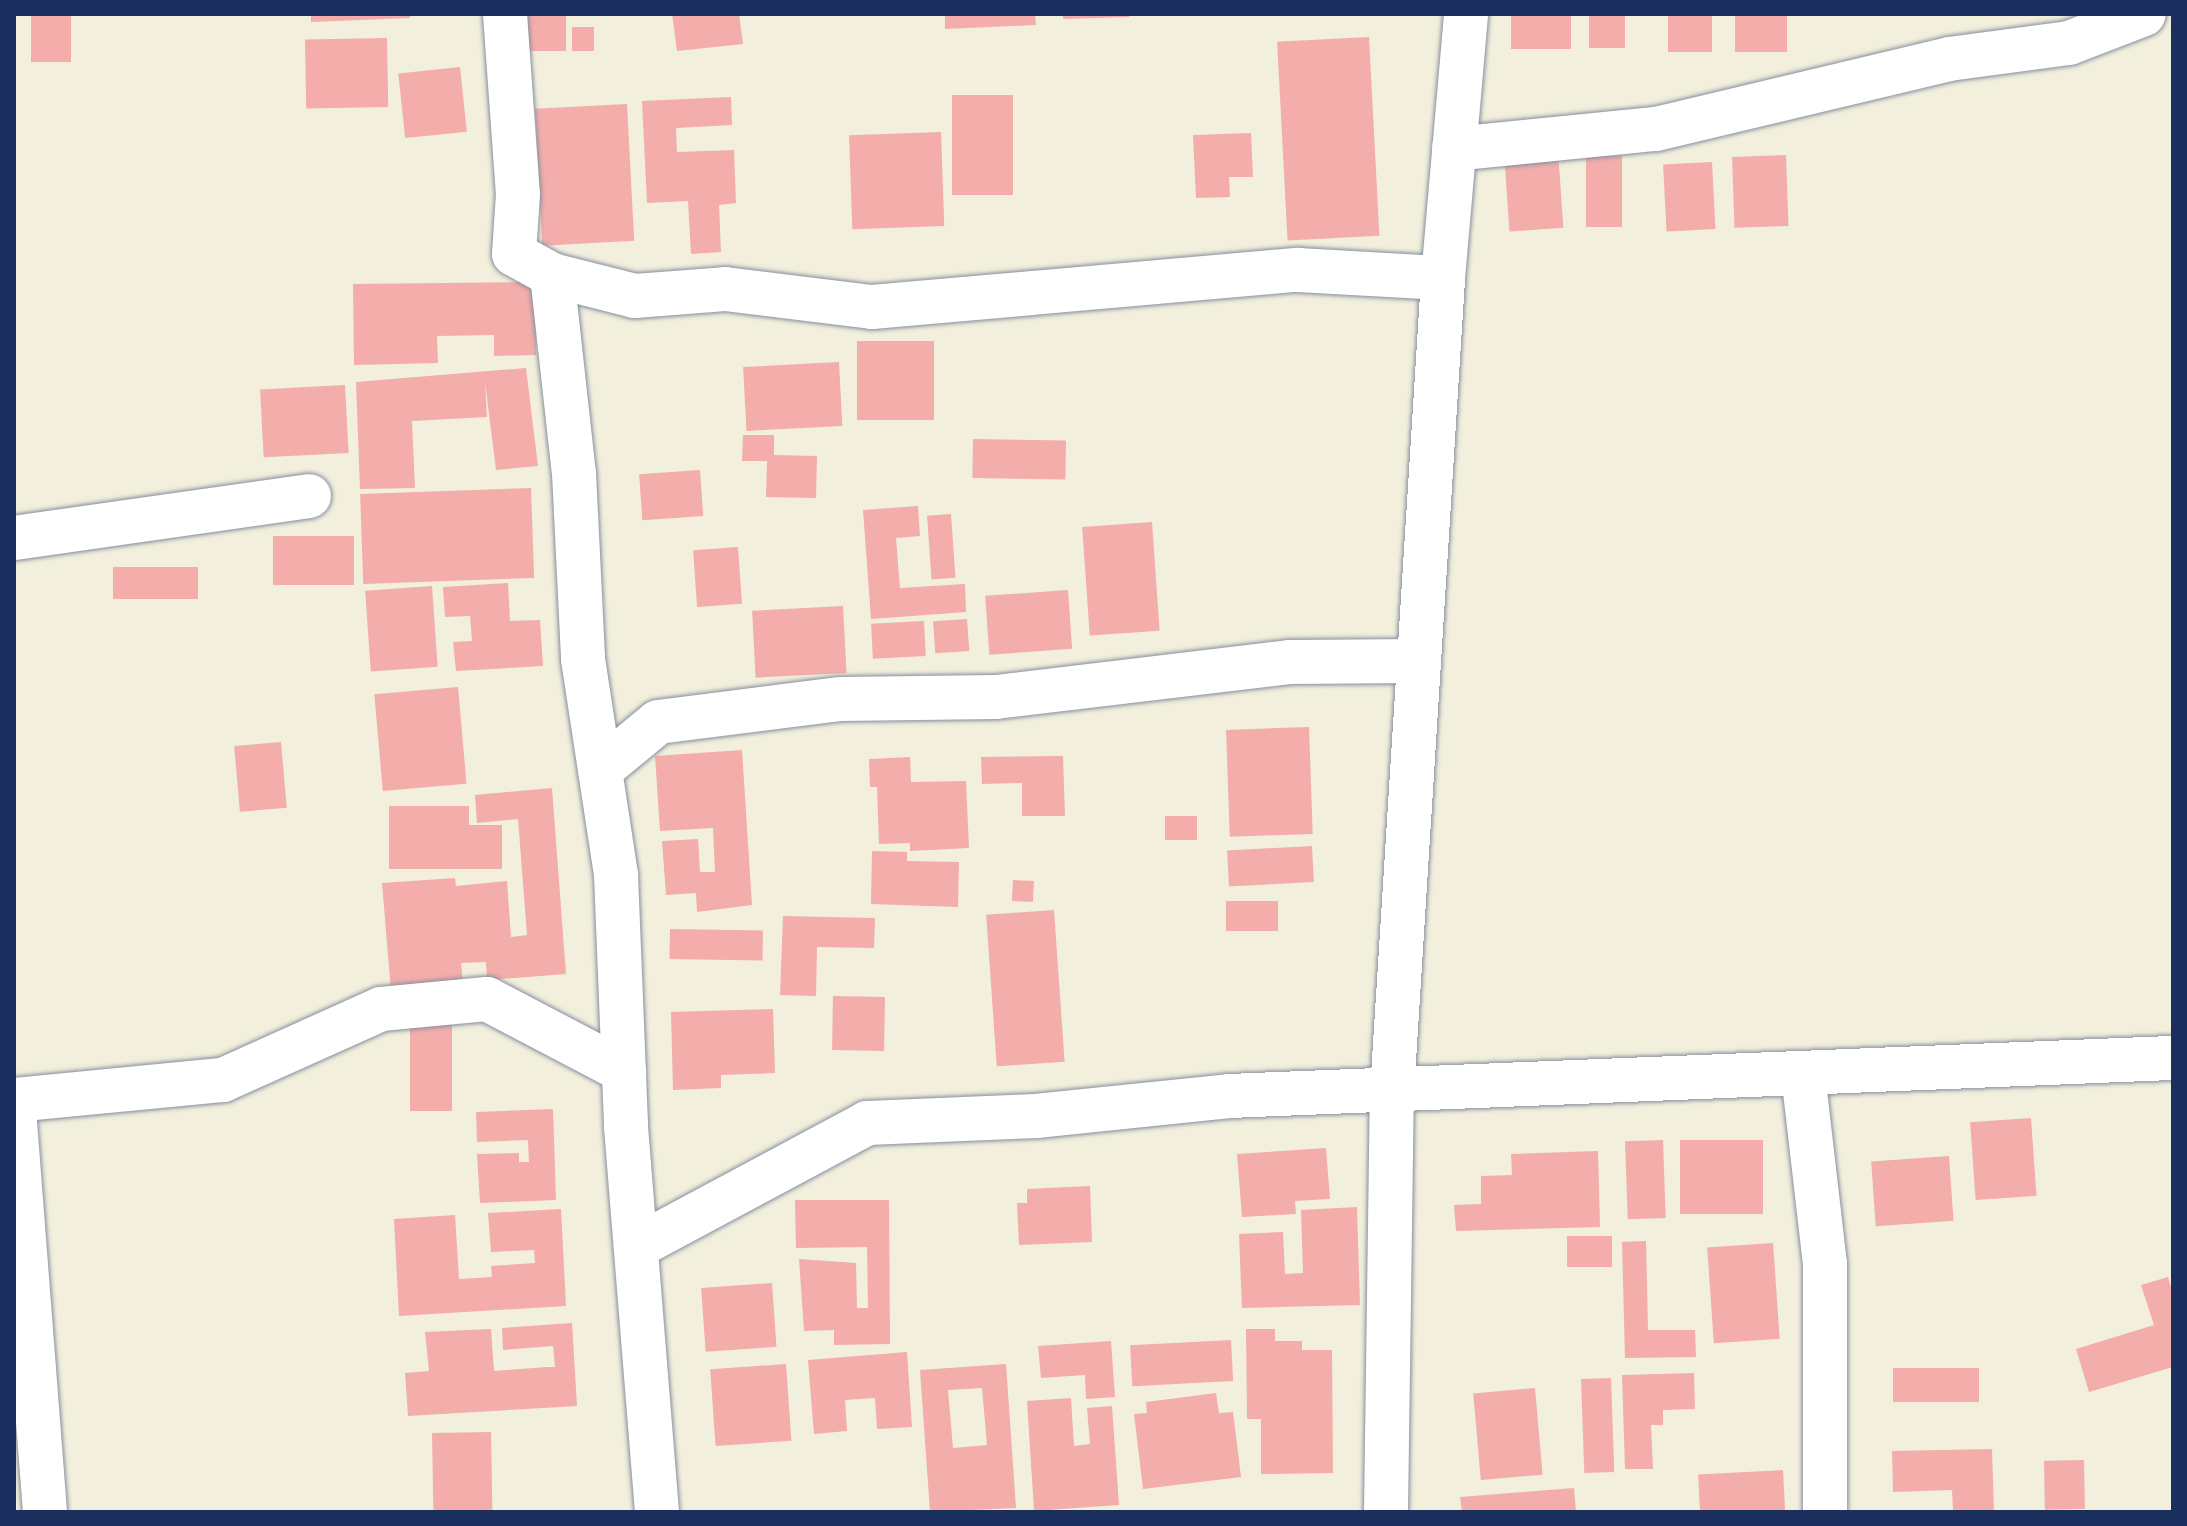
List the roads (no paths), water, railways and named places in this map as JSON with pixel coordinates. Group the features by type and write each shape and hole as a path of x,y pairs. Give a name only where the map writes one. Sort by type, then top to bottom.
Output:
{"street":[{"path":"505,14 518,194 514,254 552,275 635,296 725,289 872,307 1298,270 1443,278"},
{"path":"1386,1512 1392,1092 1443,278 1466,14"},
{"path":"1454,149 1656,129 1949,59 2069,43 2144,14"},
{"path":"552,275 574,473 583,659 616,875 624,1071 657,1512"},
{"path":"14,538 309,496"},
{"path":"600,770 658,722 841,699 996,697 1289,662 1419,661"},
{"path":"14,1100 223,1080 381,1009 487,999 624,1071"},
{"path":"636,1247 867,1123 1036,1116 1229,1096 1392,1092 2173,1058"},
{"path":"1803,1074 1825,1263 1825,1512"},
{"path":"14,1109 45,1512"}]}
